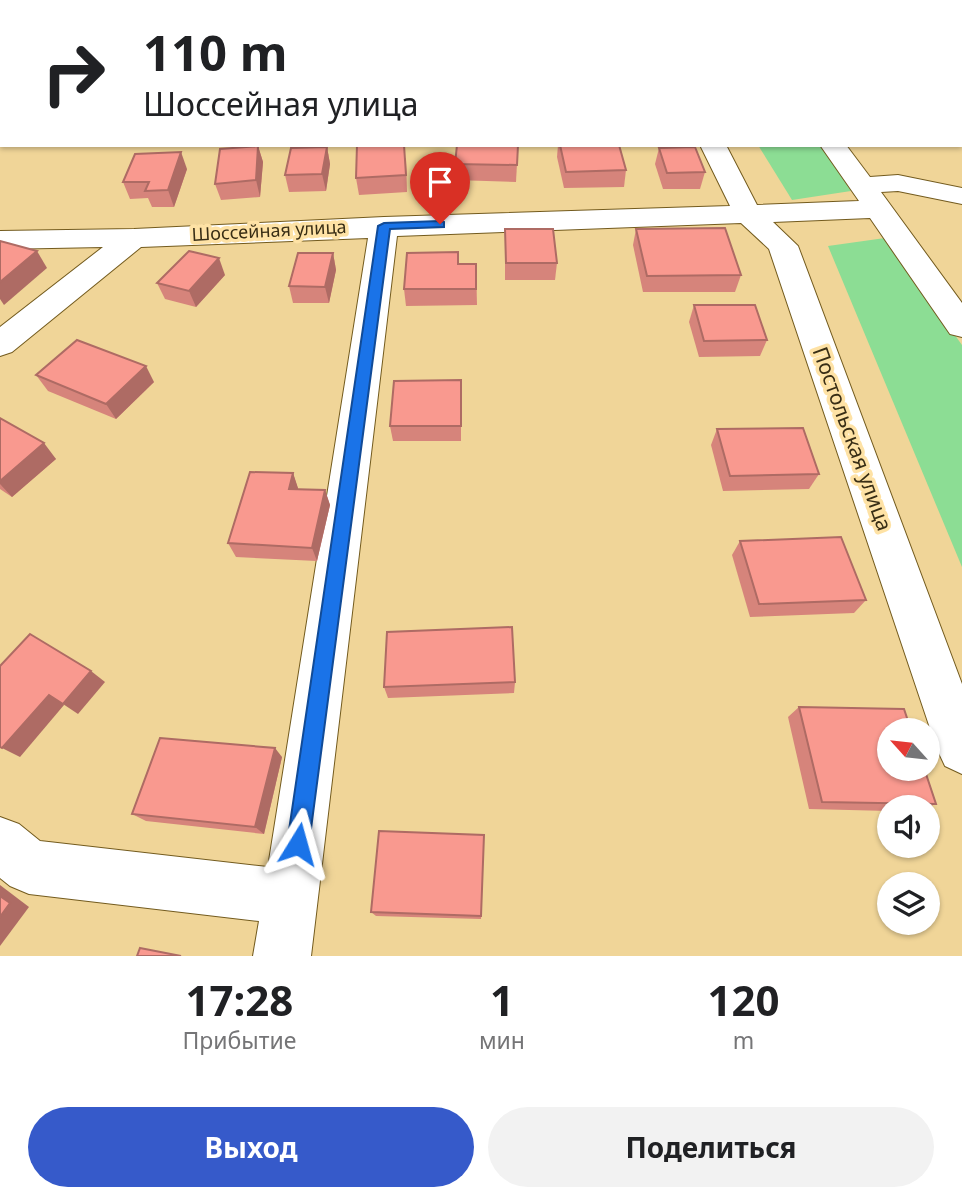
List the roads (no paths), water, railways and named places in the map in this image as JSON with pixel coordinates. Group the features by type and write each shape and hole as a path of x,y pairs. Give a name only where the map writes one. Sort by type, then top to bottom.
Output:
{"street":[{"name":"Постольская улица","path":"714,147 748,214 783,246 962,750"},
{"path":"834,147 956,311"},
{"path":"861,186 898,184 962,196"},
{"name":"Шоссейная улица","path":"0,240 878,209"},
{"path":"282,956 384,226"},
{"path":"0,344 134,237"},
{"path":"0,844 29,867 291,897"}]}
